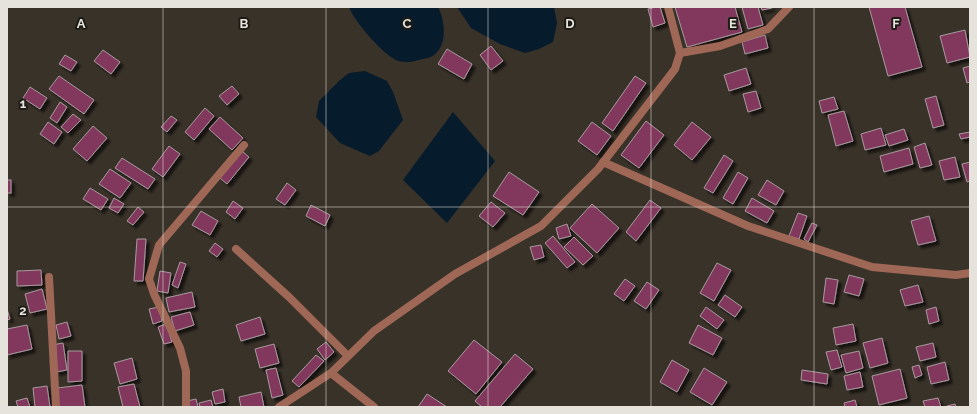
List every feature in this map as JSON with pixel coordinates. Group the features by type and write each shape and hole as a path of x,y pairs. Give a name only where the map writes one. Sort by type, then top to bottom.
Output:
{"street":[{"path":"279,407 331,373 374,331 455,274 541,226 603,162 674,69 680,53 668,7"},
{"path":"680,53 720,46 768,29 790,7"},
{"path":"186,407 186,371 180,348 149,279 160,245 244,145"},
{"path":"603,162 748,226 872,267 956,275 970,273"},
{"path":"236,249 289,297 348,356"},
{"path":"49,277 56,407"},
{"path":"331,373 374,407"}],"water":[{"path":"349,7 438,7 444,25 442,45 434,55 429,58 411,62 398,61 392,58 377,45 357,20"},
{"path":"457,7 554,7 557,23 553,42 539,49 525,53 500,44 471,28"},
{"path":"365,71 387,81 393,92 403,120 379,151 370,156 340,143 316,117 319,101 340,80 349,73"},
{"path":"453,112 495,161 447,223 403,180"}],"building":[{"path":"660,7 665,23 653,27 648,9"},
{"path":"675,7 735,7 742,32 687,47"},
{"path":"742,7 758,7 763,25 748,29"},
{"path":"761,7 772,7 772,8 762,10"},
{"path":"869,7 905,7 922,67 888,76"},
{"path":"965,30 970,57 947,63 940,36"},
{"path":"765,35 768,48 745,54 742,42"},
{"path":"491,46 503,61 491,70 480,55"},
{"path":"447,49 472,64 464,79 438,64"},
{"path":"103,50 120,62 111,74 94,61"},
{"path":"65,55 77,62 71,71 59,64"},
{"path":"970,66 970,82 967,83 963,68"},
{"path":"746,68 751,84 729,91 724,75"},
{"path":"59,76 94,100 84,114 49,89"},
{"path":"635,76 646,83 613,131 602,123"},
{"path":"232,86 239,94 227,105 219,96"},
{"path":"30,87 47,98 40,109 23,98"},
{"path":"756,91 761,108 748,112 743,94"},
{"path":"936,96 944,125 933,128 925,99"},
{"path":"834,97 838,109 822,113 819,101"},
{"path":"60,102 67,107 57,123 50,118"},
{"path":"205,108 214,116 194,140 185,132"},
{"path":"844,111 853,141 836,146 828,115"},
{"path":"73,114 81,120 68,133 61,127"},
{"path":"171,116 177,120 167,132 161,127"},
{"path":"220,117 243,138 232,150 209,129"},
{"path":"646,121 664,135 639,168 621,155"},
{"path":"48,122 62,132 54,144 40,134"},
{"path":"592,122 611,136 597,155 578,141"},
{"path":"692,122 711,137 692,160 674,145"},
{"path":"93,126 107,138 87,161 73,149"},
{"path":"881,128 886,145 865,150 861,134"},
{"path":"904,129 908,140 889,146 885,135"},
{"path":"970,132 970,137 961,139 959,134"},
{"path":"925,143 932,165 920,168 914,147"},
{"path":"169,146 180,154 163,177 152,169"},
{"path":"909,148 913,164 884,172 880,156"},
{"path":"242,151 249,157 227,184 220,178"},
{"path":"724,155 733,161 713,193 704,188"},
{"path":"955,157 960,177 944,180 939,161"},
{"path":"122,158 155,179 148,189 115,168"},
{"path":"970,162 970,181 967,182 962,164"},
{"path":"110,169 131,183 120,198 99,184"},
{"path":"509,172 539,192 523,215 493,196"},
{"path":"738,172 748,178 733,204 723,198"},
{"path":"7,180 11,180 11,193 7,193"},
{"path":"767,180 784,191 776,205 758,195"},
{"path":"287,183 296,190 285,205 276,199"},
{"path":"90,188 108,199 101,210 83,199"},
{"path":"114,198 124,204 118,213 109,208"},
{"path":"752,198 774,211 767,223 745,211"},
{"path":"650,200 661,208 636,241 626,232"},
{"path":"233,201 243,208 235,219 226,212"},
{"path":"491,202 505,213 493,227 479,216"},
{"path":"592,204 619,228 597,253 570,228"},
{"path":"311,205 330,215 325,226 306,216"},
{"path":"138,207 144,212 133,225 127,221"},
{"path":"201,211 218,221 210,235 192,225"},
{"path":"798,213 807,216 799,239 789,236"},
{"path":"929,216 936,241 918,245 911,221"},
{"path":"812,223 817,225 808,242 804,239"},
{"path":"567,224 571,236 559,239 556,228"},
{"path":"553,236 575,262 567,268 545,243"},
{"path":"574,237 593,256 583,265 564,247"},
{"path":"137,239 146,239 143,281 134,281"},
{"path":"215,243 223,249 217,257 209,251"},
{"path":"541,245 544,257 534,260 530,247"},
{"path":"180,262 186,264 178,288 172,285"},
{"path":"717,263 731,270 714,301 700,293"},
{"path":"41,270 42,285 17,286 17,271"},
{"path":"160,271 171,273 168,293 157,291"},
{"path":"849,275 864,279 859,296 844,292"},
{"path":"826,278 838,280 834,304 823,302"},
{"path":"625,279 635,286 624,301 614,294"},
{"path":"647,282 659,290 646,309 634,301"},
{"path":"918,285 923,302 905,306 900,290"},
{"path":"42,289 47,309 30,313 25,294"},
{"path":"192,292 195,307 169,312 166,298"},
{"path":"725,295 742,307 735,317 718,305"},
{"path":"159,307 162,321 153,324 149,309"},
{"path":"706,307 724,320 717,329 700,316"},
{"path":"936,307 939,321 929,324 926,310"},
{"path":"7,309 10,319 7,320"},
{"path":"190,312 194,325 175,331 171,317"},
{"path":"260,317 265,334 241,341 236,325"},
{"path":"67,322 71,336 59,339 56,325"},
{"path":"166,324 172,342 164,344 158,327"},
{"path":"853,324 856,341 836,345 833,328"},
{"path":"27,325 32,349 7,355 7,329"},
{"path":"698,325 722,338 713,355 689,343"},
{"path":"882,338 888,363 870,368 863,343"},
{"path":"474,340 502,362 476,394 448,371"},
{"path":"326,342 334,352 325,360 317,349"},
{"path":"63,343 67,370 56,372 52,345"},
{"path":"933,343 936,357 920,361 916,347"},
{"path":"274,344 279,363 260,368 255,349"},
{"path":"837,350 842,367 831,370 826,352"},
{"path":"68,351 82,351 82,381 68,382"},
{"path":"859,351 863,368 846,373 841,355"},
{"path":"515,354 533,369 500,407 482,407 475,401"},
{"path":"316,355 324,361 299,387 292,381"},
{"path":"132,358 137,379 120,384 114,363"},
{"path":"672,360 689,370 677,392 660,382"},
{"path":"945,362 949,380 931,384 927,367"},
{"path":"919,365 922,375 915,378 912,367"},
{"path":"276,368 283,395 272,398 266,370"},
{"path":"704,368 727,382 712,405 690,392"},
{"path":"900,369 907,398 879,405 872,376"},
{"path":"802,370 828,374 827,384 801,380"},
{"path":"860,372 863,387 847,390 844,376"},
{"path":"134,384 140,407 123,407 118,387"},
{"path":"82,385 85,407 59,407 57,388"},
{"path":"47,386 50,407 35,407 33,388"},
{"path":"223,389 225,402 215,404 212,392"},
{"path":"261,392 264,407 241,407 239,397"},
{"path":"427,394 447,407 418,407"},
{"path":"27,398 30,407 18,407 16,401"},
{"path":"938,398 941,407 925,407 923,401"},
{"path":"196,399 198,407 188,407 187,401"},
{"path":"211,400 213,407 200,407 199,403"},
{"path":"855,400 857,407 845,407 844,403"},
{"path":"955,404 956,407 947,407 947,406"}]}
